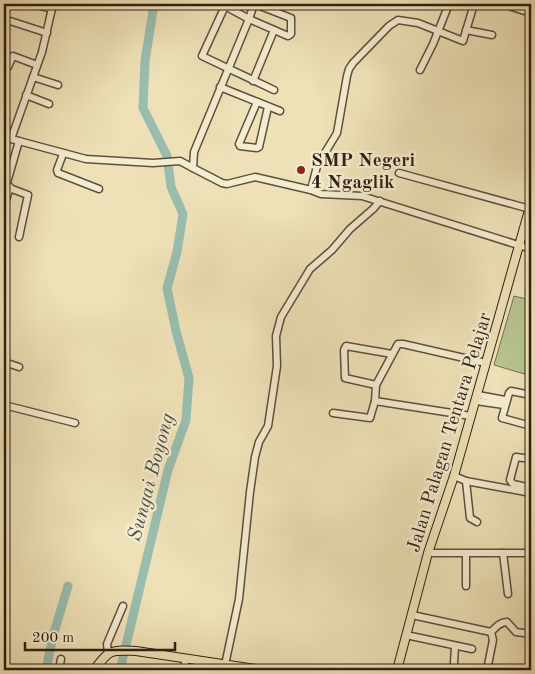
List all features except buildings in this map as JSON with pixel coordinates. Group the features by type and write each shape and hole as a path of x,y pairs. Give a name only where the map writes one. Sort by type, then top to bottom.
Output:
{"main road":[{"name":"Jalan Palagan Tentara Pelajar","path":"397,670 428,553 454,476 477,398 530,206"},
{"path":"94,670 112,652 136,651 228,667 263,670"}],"street":[{"path":"39,4 41,6 53,7 37,65 7,138 63,154 98,160 153,163 178,161 194,152"},
{"path":"193,168 194,152 220,87 228,69 249,19 254,4 291,18 292,32 290,35 274,30 249,19 226,5 202,56 228,69 253,81 274,90"},
{"path":"420,70 448,4"},
{"path":"312,190 317,166 337,133 347,76 353,63 389,26 398,20 438,31 462,41 474,4"},
{"path":"509,6 531,13"},
{"path":"4,19 46,33"},
{"path":"531,19 531,25"},
{"path":"253,81 274,30"},
{"path":"466,30 492,35"},
{"path":"4,66 8,67 13,56 37,65"},
{"path":"32,77 58,85"},
{"path":"220,87 280,111"},
{"path":"26,95 49,104"},
{"path":"257,102 239,144 240,146 259,147 268,107"},
{"path":"4,206 7,186 19,141"},
{"path":"63,154 57,170 58,173 99,189"},
{"path":"178,161 222,183 227,184 254,177 312,190 321,194 362,196 531,249"},
{"path":"400,173 530,206"},
{"path":"7,186 28,195 19,237"},
{"path":"228,667 239,599 250,492 257,448 268,426 277,366 276,336 281,317 310,269 332,250 343,236 380,201"},
{"path":"333,413 370,418 376,385 398,344 486,363"},
{"path":"376,385 346,378 344,350 346,346 392,354"},
{"path":"4,362 19,367"},
{"path":"531,395 511,392 505,402 502,420 531,426"},
{"path":"477,398 505,402"},
{"path":"374,401 471,416"},
{"path":"4,405 75,423"},
{"path":"531,459 516,458 510,480 513,484 531,488"},
{"path":"454,476 466,481 531,492"},
{"path":"466,481 470,518 477,522"},
{"path":"428,553 531,553"},
{"path":"503,553 508,594"},
{"path":"466,554 466,586"},
{"path":"112,652 107,644 123,606"},
{"path":"412,615 491,632"},
{"path":"491,632 498,624 507,622 516,632 531,634"},
{"path":"488,670 493,640 491,632"},
{"path":"406,635 472,649"},
{"path":"454,663 455,646"},
{"path":"59,670 61,658"},
{"path":"184,670 185,659"}],"green space":[{"path":"514,296 531,300 531,376 494,365"}],"waterway":[{"name":"Sungai Boyong","path":"120,670 168,470 186,420 189,378 167,288 177,252 183,214 171,187 167,156 143,108 145,61 154,4"},
{"path":"46,670 53,636 68,586"}],"place":[{"name":"SMP Negeri 4 Ngaglik","path":"301,170"}]}
